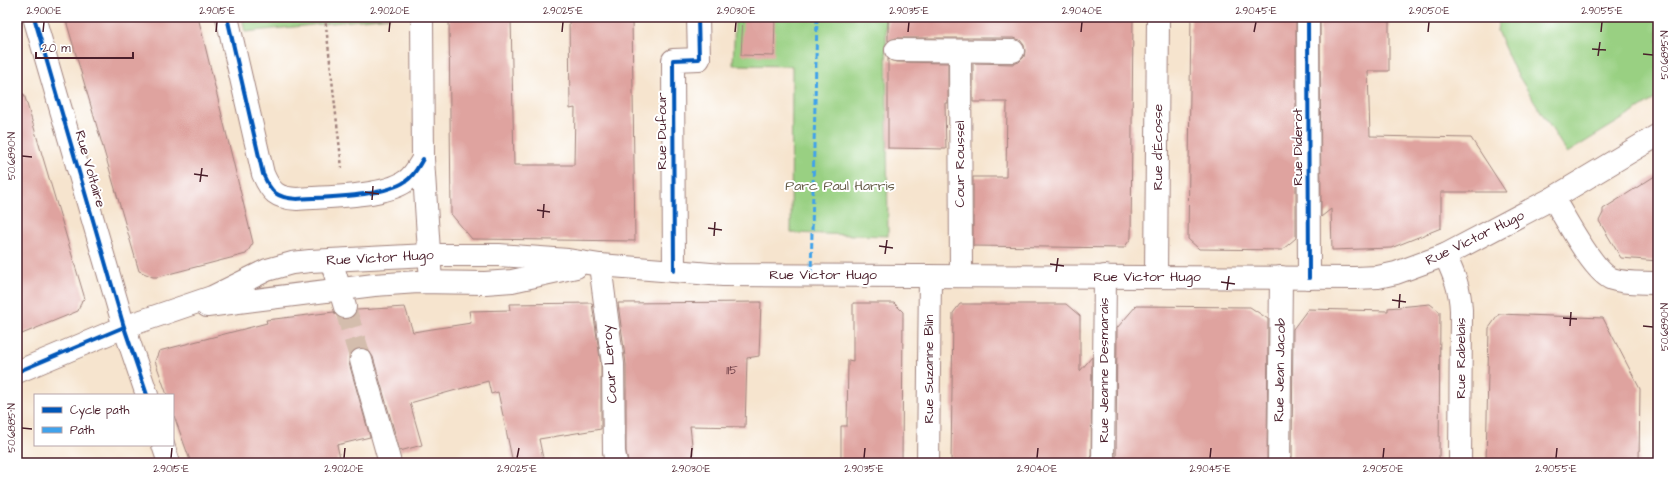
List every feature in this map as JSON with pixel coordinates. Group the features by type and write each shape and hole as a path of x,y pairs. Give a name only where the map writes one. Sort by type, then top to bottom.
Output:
{"street":[{"name":"Rue Voltaire","path":"34,17 124,327 146,394"},
{"path":"227,17 263,174 267,184 274,192 283,198 296,199 379,192 394,188 406,181 413,175 423,159"},
{"path":"422,17 423,159 428,255 431,282"},
{"name":"Rue Dufour","path":"674,271 672,60 698,59 698,17"},
{"name":"Rue d'Écosse","path":"1156,276 1158,17"},
{"name":"Rue Diderot","path":"1308,17 1309,278"},
{"path":"896,50 1013,52"},
{"name":"Cour Roussel","path":"960,51 961,276"},
{"name":"Rue Victor Hugo","path":"17,372 124,327 212,297 267,270 292,263 331,260 428,255 513,255 568,260 600,265 723,275 1156,276 1309,278 1378,277 1415,268 1445,255 1553,198 1658,134"},
{"path":"1553,198 1593,262 1602,272 1612,279 1625,282 1658,283"},
{"name":"Rue Rabelais","path":"1445,255 1457,282 1460,295 1460,463"},
{"path":"331,260 342,298"},
{"name":"Rue Victor Hugo","path":"169,312 255,299 342,298 396,283 512,281 570,268 600,265"},
{"name":"Cour Leroy","path":"600,265 612,364 614,452 616,463"},
{"name":"Rue Suzanne Blin","path":"928,463 930,276"},
{"name":"Rue Jeanne Desmarais","path":"1103,463 1105,276"},
{"name":"Rue Jean Jacob","path":"1279,463 1281,277"},
{"path":"361,360 390,463"},
{"path":"163,446 169,463"}],"path":[{"path":"325,17 345,195"}],"green space":[{"path":"242,17 390,17 245,32"},
{"name":"Parc Paul Harris","path":"735,17 886,17 888,236 791,233 792,66 733,65"},
{"path":"1499,17 1658,17 1658,97 1567,153 1514,69 1497,31"}],"building":[{"path":"65,17 198,17 253,243 246,254 157,277 153,277 139,271"},
{"path":"449,17 511,17 514,165 574,165 575,108 570,109 569,17 632,17 635,241 472,239 451,214"},
{"path":"743,17 775,17 774,56 741,55"},
{"path":"888,17 1133,17 1131,238 1124,248 973,246 973,177 1006,177 1007,102 973,102 973,63 1013,64 1019,62 1024,57 1024,45 1020,40 1013,38 896,38 888,41"},
{"path":"1191,17 1296,17 1296,238 1282,250 1199,249 1188,239"},
{"path":"1320,17 1389,17 1389,71 1368,71 1370,136 1471,138 1506,192 1441,192 1441,228 1391,248 1332,250 1331,209 1321,217"},
{"path":"888,59 896,62 948,63 948,103 945,103 946,149 888,148"},
{"path":"24,94 85,299 82,300 78,311 17,336 17,95"},
{"path":"1658,174 1658,261 1621,258 1599,221 1603,213 1603,209"},
{"path":"761,302 759,356 747,358 745,427 690,426 694,463 628,463 626,451 626,364 618,303"},
{"path":"592,303 601,365 601,429 539,439 544,463 513,463 498,392 491,394 488,381 410,403 422,445 400,451 373,357 369,351 364,348 357,348 352,351 349,357 349,363 370,437 337,445 340,458 337,458 338,463 191,463 174,416 174,394 167,394 155,361 159,351 267,323 266,320 334,312 342,319 348,319 354,316 357,310 405,307 413,332 471,323 469,311 510,310 509,304"},
{"path":"853,303 894,303 903,312 902,463 841,463 841,426 847,426 848,360 853,361"},
{"path":"960,304 1066,304 1080,316 1080,371 1092,357 1091,463 951,463 953,313"},
{"path":"1430,304 1440,312 1439,463 1292,463 1293,329 1308,309 1388,311 1388,308"},
{"path":"1136,306 1250,307 1268,319 1267,463 1116,463 1117,328"},
{"path":"1499,314 1603,318 1640,389 1639,463 1486,463 1489,328"}],"tunnel":[{"path":"345,307 361,360"}],"marked path":[{"path":"811,275 817,17"}],"cycle path":[{"path":"34,17 124,327 147,394"},
{"path":"227,17 263,174 275,193 284,197 297,199 338,197 384,190 409,179 423,159"},
{"path":"674,271 673,60 699,59 698,17"},
{"path":"1308,17 1309,278"},
{"path":"17,372 124,327"}]}
